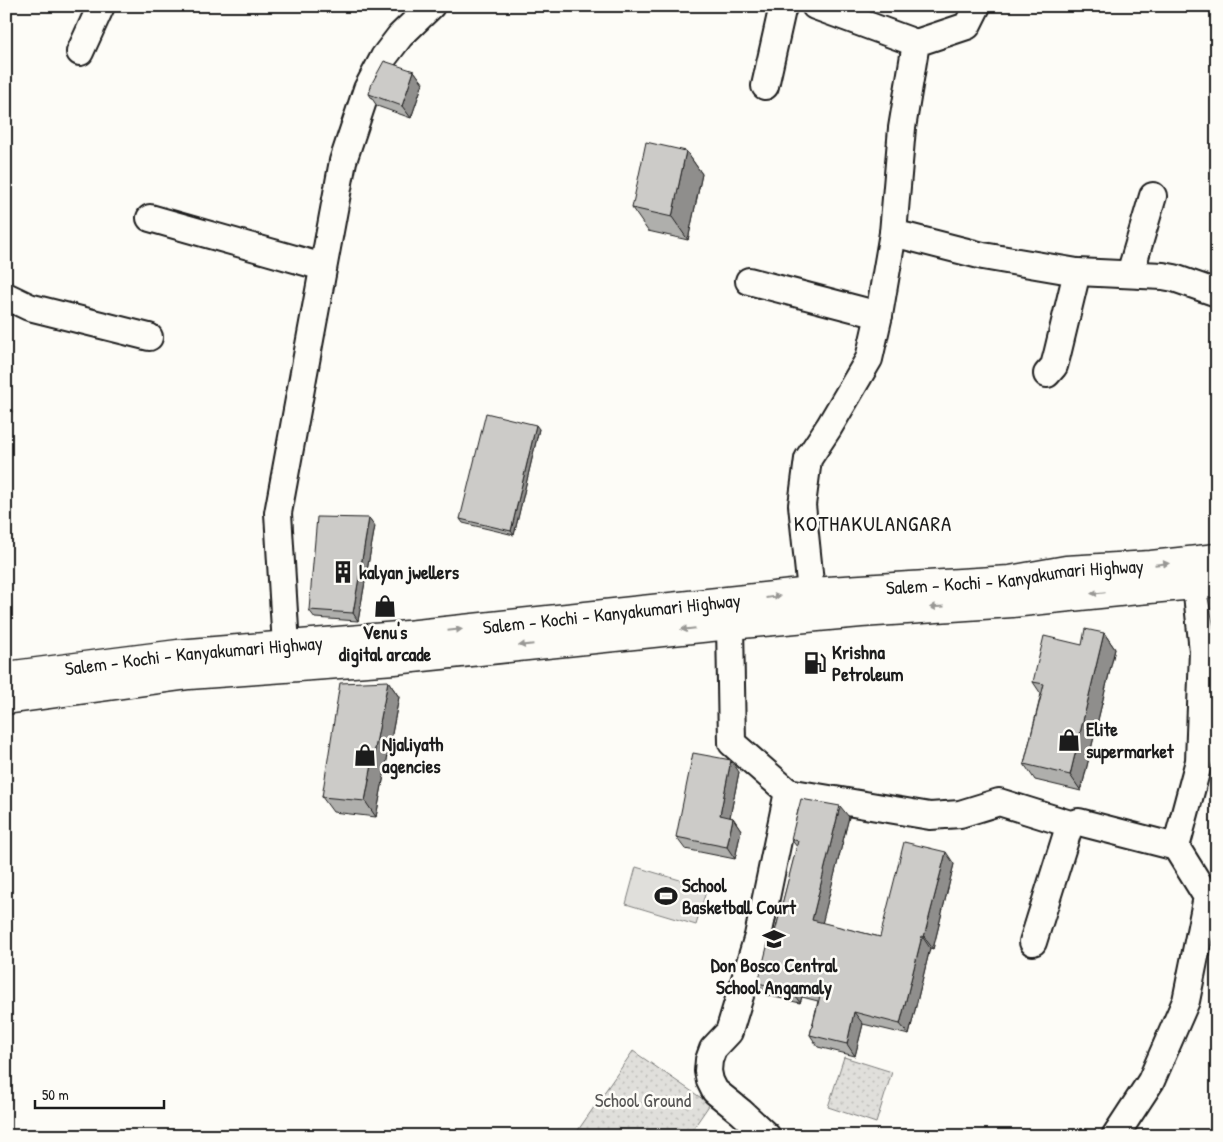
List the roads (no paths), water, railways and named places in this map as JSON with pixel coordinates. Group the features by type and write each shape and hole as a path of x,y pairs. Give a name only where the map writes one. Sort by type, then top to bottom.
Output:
{"highway":[{"name":"Salem - Kochi - Kanyakumari Highway","path":"6,676 178,654 398,636 811,592 1002,580 1066,570 1151,565 1217,558"},
{"name":"Salem - Kochi - Kanyakumari Highway","path":"6,700 189,675 394,660 730,625 861,613 1012,603 1206,584"}],"street":[{"path":"80,52 101,6"},
{"path":"286,646 278,513 343,161 367,89 384,57 400,36 431,6"},
{"path":"765,86 784,6"},
{"path":"815,6 916,43 967,26 977,6"},
{"path":"811,592 802,505 808,459 869,359 879,315 893,233 902,128 916,43"},
{"path":"1130,274 1154,196"},
{"path":"150,218 323,267"},
{"path":"893,233 983,256 1077,272 1174,278 1217,293"},
{"path":"1047,374 1054,366 1057,356 1077,272"},
{"path":"749,280 879,315"},
{"path":"6,296 29,307 149,336"},
{"path":"1176,847 1198,761 1206,584"},
{"path":"730,625 732,743 788,792 930,816 960,814 999,802 1070,824 1079,822 1176,847 1212,886 1186,1001 1151,1081 1115,1136"},
{"path":"758,1133 715,1091 710,1081 708,1065 713,1049 729,1032 755,945 788,792"},
{"path":"1032,942 1070,824"}],"place":[{"name":"kalyan jwellers","path":"343,572"},
{"name":"Venu's digital arcade","path":"385,606"},
{"name":"Krishna Petroleum","path":"815,663"},
{"name":"Elite supermarket","path":"1069,740"},
{"name":"Njaliyath agencies","path":"365,755"},
{"name":"School Basketball Court","path":"666,896"},
{"name":"Don Bosco Central School Angamaly","path":"774,939"}],"district":[{"name":"KOTHAKULANGARA","path":"873,523"}],"park label":[{"name":"School Ground","path":"643,1100"}]}
